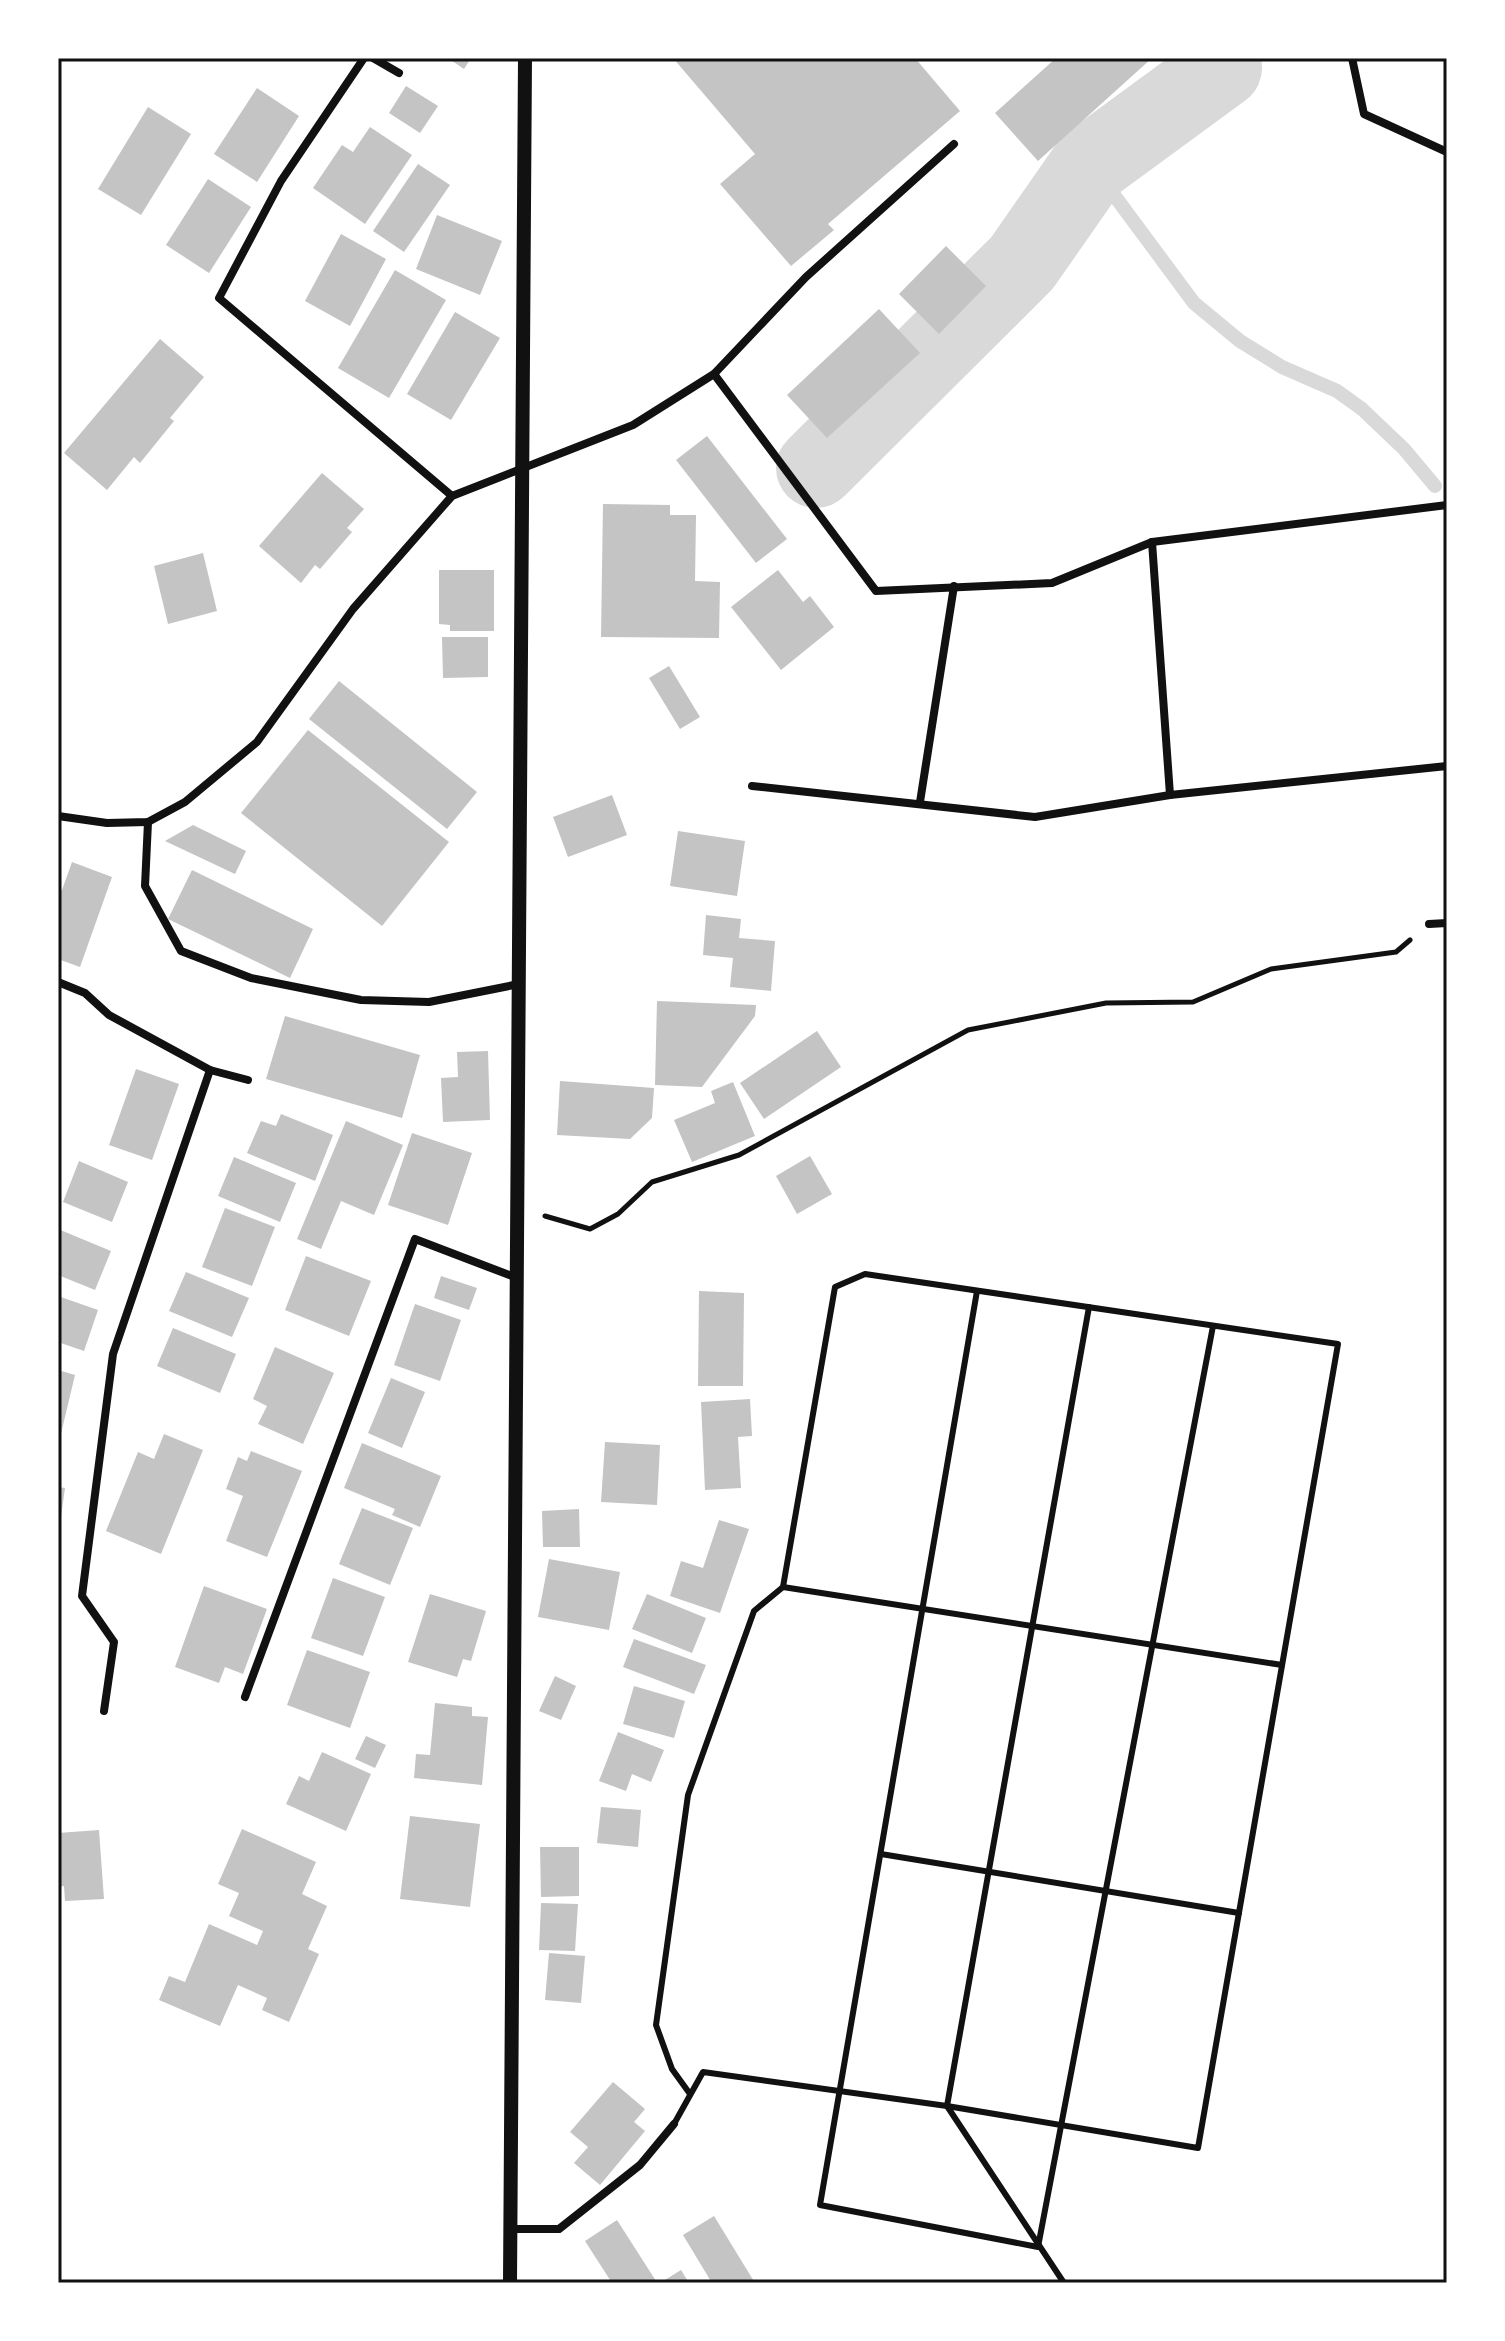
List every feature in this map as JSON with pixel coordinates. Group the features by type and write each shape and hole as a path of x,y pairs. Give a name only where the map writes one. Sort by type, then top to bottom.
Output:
{"street":[{"path":"364,58 281,181 219,298 452,496"},
{"path":"373,58 399,73"},
{"path":"510,2283 525,58"},
{"path":"1352,58 1364,114 1447,152"},
{"path":"58,816 107,823 148,822 185,802 257,742 353,609 452,496 633,425 714,374 806,277 954,144"},
{"path":"714,374 876,591 1052,583 1152,542 1447,505"},
{"path":"1152,542 1170,795"},
{"path":"920,802 954,586"},
{"path":"752,786 1035,817 1170,795 1447,766"},
{"path":"148,822 145,886 181,951 251,978 361,1000 429,1002 520,984"},
{"path":"1429,924 1447,923"},
{"path":"58,982 85,993 109,1015 210,1070 248,1080"},
{"path":"104,1711 114,1642 82,1596 113,1354 210,1070"},
{"path":"245,1697 415,1239 517,1278"},
{"path":"510,2229 559,2229 640,2165 674,2124"}],"lane":[{"path":"674,2124 703,2072 947,2106 1198,2148 1338,1344 865,1274 835,1287 783,1587 754,1611 688,1795 656,2025 672,2069 690,2094"},
{"path":"977,1291 820,2205 1038,2247"},
{"path":"1064,2283 947,2106 1089,1307"},
{"path":"1038,2247 1213,1326"},
{"path":"783,1587 1282,1665"},
{"path":"881,1854 1239,1913"}],"path":[{"path":"518,1208 590,1229 618,1214 652,1182 739,1155 968,1030 1106,1003 1193,1002 1271,969 1396,952 1429,924"}],"building":[{"path":"448,58 471,58 464,69"},
{"path":"673,58 915,58 960,111 828,224 834,230 791,266 720,184 755,154"},
{"path":"1056,58 1152,58 1038,161 995,113"},
{"path":"406,86 438,106 420,133 389,113"},
{"path":"257,88 299,116 257,182 214,154"},
{"path":"148,107 191,134 141,215 98,189"},
{"path":"370,127 412,155 365,224 313,188 342,145 353,152"},
{"path":"418,164 450,185 404,252 373,231"},
{"path":"208,179 251,207 209,273 166,245"},
{"path":"437,215 502,241 480,295 416,269"},
{"path":"341,234 386,259 350,326 305,301"},
{"path":"946,246 986,286 939,334 899,294"},
{"path":"395,270 446,300 389,398 338,368"},
{"path":"879,309 920,353 827,438 787,395"},
{"path":"455,312 500,338 451,420 407,394"},
{"path":"160,339 204,377 170,418 174,421 140,463 134,457 107,490 64,453"},
{"path":"707,436 787,539 756,563 676,460"},
{"path":"322,473 364,509 347,528 352,532 320,569 315,565 301,583 259,546"},
{"path":"603,504 670,505 670,515 696,515 695,581 720,582 719,638 601,637"},
{"path":"203,553 217,611 168,624 154,566"},
{"path":"439,570 494,570 494,631 450,631 450,625 439,624"},
{"path":"778,570 803,602 810,596 834,627 781,670 731,607"},
{"path":"442,637 488,637 488,677 443,678"},
{"path":"669,666 700,717 680,729 649,678"},
{"path":"339,681 477,792 447,829 309,719"},
{"path":"308,730 449,842 382,926 241,813"},
{"path":"612,795 627,835 568,857 553,817"},
{"path":"193,825 246,851 235,874 165,841"},
{"path":"678,831 745,841 737,896 670,886"},
{"path":"72,862 112,877 80,967 58,959 58,889 62,890"},
{"path":"192,870 313,929 290,978 168,919"},
{"path":"706,915 741,919 739,938 775,941 771,991 730,987 733,958 703,955"},
{"path":"657,1001 756,1005 755,1016 702,1087 655,1085"},
{"path":"285,1016 420,1055 402,1118 266,1079"},
{"path":"817,1031 841,1067 764,1119 740,1083"},
{"path":"488,1051 490,1120 443,1122 441,1078 458,1077 457,1052"},
{"path":"136,1069 179,1084 152,1160 109,1145"},
{"path":"560,1081 654,1088 652,1118 630,1139 557,1135"},
{"path":"733,1082 755,1136 692,1162 674,1120 715,1103 711,1091"},
{"path":"281,1114 333,1135 315,1181 247,1153 261,1121 276,1126"},
{"path":"346,1121 403,1145 374,1215 341,1201 321,1249 297,1239"},
{"path":"412,1133 472,1153 448,1225 388,1205"},
{"path":"810,1156 832,1194 797,1214 776,1176"},
{"path":"234,1157 296,1183 280,1222 218,1196"},
{"path":"79,1161 128,1182 112,1222 63,1202"},
{"path":"225,1208 275,1227 252,1286 202,1267"},
{"path":"58,1229 111,1251 95,1290 58,1275"},
{"path":"306,1256 371,1281 349,1336 285,1310"},
{"path":"186,1272 249,1298 232,1337 169,1311"},
{"path":"441,1276 477,1288 469,1310 434,1298"},
{"path":"699,1291 744,1293 743,1386 698,1386"},
{"path":"58,1296 98,1310 84,1351 58,1342"},
{"path":"415,1304 461,1320 440,1381 394,1365"},
{"path":"173,1328 236,1354 220,1393 157,1366"},
{"path":"275,1347 334,1373 303,1444 258,1424 267,1406 253,1399"},
{"path":"58,1370 75,1375 59,1442 58,1442"},
{"path":"391,1378 425,1392 402,1448 368,1433"},
{"path":"750,1399 752,1436 738,1437 741,1488 705,1490 701,1402"},
{"path":"164,1434 203,1450 161,1554 106,1531 138,1452 154,1459"},
{"path":"605,1442 660,1445 657,1505 601,1502"},
{"path":"362,1443 441,1476 420,1527 392,1515 395,1509 344,1488"},
{"path":"251,1451 302,1471 267,1557 226,1541 243,1496 226,1489 238,1457 247,1461"},
{"path":"58,1487 65,1488 60,1524 58,1524"},
{"path":"362,1508 413,1528 390,1585 339,1564"},
{"path":"579,1509 580,1547 543,1547 542,1511"},
{"path":"719,1520 749,1529 720,1613 670,1596 681,1561 703,1568"},
{"path":"549,1559 620,1572 609,1630 538,1617"},
{"path":"333,1578 385,1597 363,1656 311,1638"},
{"path":"204,1586 267,1609 243,1674 225,1667 219,1683 175,1667"},
{"path":"430,1594 486,1611 471,1661 463,1659 457,1677 408,1662"},
{"path":"647,1594 706,1618 692,1653 632,1629"},
{"path":"634,1639 706,1665 694,1694 623,1667"},
{"path":"307,1650 370,1672 350,1728 287,1705"},
{"path":"555,1676 576,1686 561,1720 539,1711"},
{"path":"634,1686 685,1701 674,1738 623,1724"},
{"path":"435,1703 472,1707 472,1716 488,1717 482,1785 414,1778 416,1754 430,1755"},
{"path":"618,1732 664,1750 651,1782 632,1774 626,1791 599,1781"},
{"path":"366,1736 386,1745 375,1768 355,1759"},
{"path":"322,1752 371,1774 346,1831 286,1804 299,1776 309,1781"},
{"path":"601,1807 641,1810 638,1847 597,1843"},
{"path":"410,1816 480,1824 470,1907 400,1899"},
{"path":"242,1829 316,1862 302,1894 327,1906 308,1949 319,1954 289,2022 262,2010 267,1998 238,1985 220,2026 159,2000 169,1976 185,1982 209,1924 257,1945 263,1931 229,1916 239,1893 218,1884"},
{"path":"99,1830 104,1899 65,1901 64,1886 58,1887 58,1833"},
{"path":"540,1847 579,1847 579,1896 541,1897"},
{"path":"541,1903 578,1904 575,1951 539,1950"},
{"path":"549,1953 585,1956 581,2003 545,2000"},
{"path":"613,2082 645,2109 634,2122 645,2131 600,2185 574,2163 588,2147 570,2132"},
{"path":"714,2216 755,2283 712,2283 683,2235"},
{"path":"617,2220 656,2281 612,2283 585,2241"},
{"path":"681,2270 689,2283 660,2283"}],"waterway":[{"path":"816,468 1022,263 1091,164 1222,68 1221,58"},
{"path":"1091,164 1194,303 1240,341 1282,367 1337,391 1362,409 1404,449 1435,486"}]}
